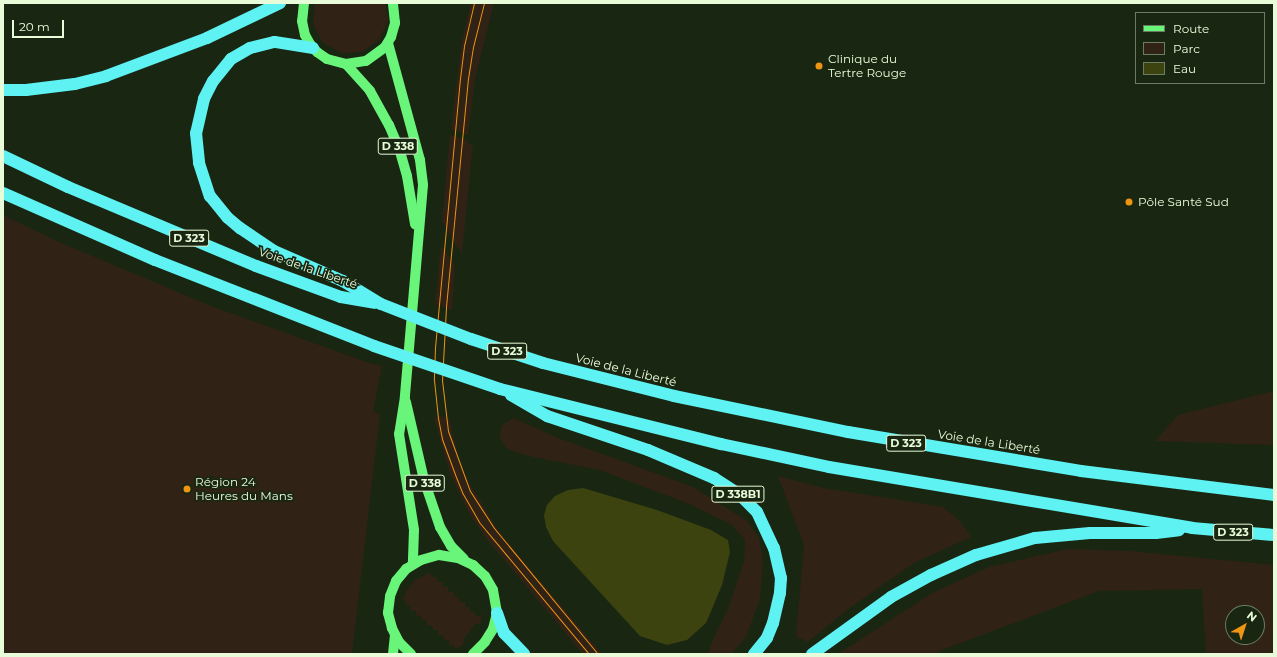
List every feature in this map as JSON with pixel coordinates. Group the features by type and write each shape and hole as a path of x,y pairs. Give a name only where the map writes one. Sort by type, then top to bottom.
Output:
{"highway":[{"path":"3,90 26,90 74,84 106,76 207,38 280,3"},
{"path":"313,48 274,42 262,44 239,54 224,66 213,81 204,99 199,116 196,148 200,168 210,196 228,218 240,228 274,251 343,281 381,304"},
{"name":"Voie de la Liberté","path":"3,156 68,187 256,266 341,297 381,304 471,339 543,364 674,396 848,432 1081,471 1274,496"},
{"name":"D 323","path":"3,194 155,260 374,346 500,389 721,444 829,467 1192,528 1274,535"},
{"name":"D 338B1","path":"500,389 547,416 648,450 714,478 739,494 757,512 774,548 781,585 778,608 773,623 767,638 754,654"},
{"path":"812,654 891,597 931,575 976,555 1035,538 1090,533 1156,533 1192,528"},
{"path":"496,613 504,632 524,654"}],"main road":[{"path":"304,3 302,17 303,28 306,37 313,48 330,60 346,64 366,61 381,52 388,42 395,24 393,3"},
{"name":"D 338","path":"388,42 420,160 423,186 404,396 399,434 414,530 413,564"},
{"name":"D 338","path":"346,64 370,91 389,125 399,148 407,176 417,242"},
{"name":"D 338","path":"404,396 424,480 440,527 451,546 466,561"},
{"path":"393,654 395,636 388,612 390,596 396,581 413,564 425,558 439,555 466,561 479,570 489,583 495,597 496,613 490,636 473,654"},
{"path":"395,636 411,654"}],"green space":[{"path":"315,3 385,3 388,21 379,40 362,52 341,53 322,42 313,23"},
{"path":"471,3 494,3 475,79 468,135 451,129 462,41"},
{"path":"450,135 468,140 468,144 473,144 462,253 454,243 442,220"},
{"name":"Région 24 Heures du Mans","path":"3,215 59,242 211,306 369,363 382,366 373,411 380,414 352,654 3,654"},
{"path":"441,245 455,266 452,310 435,304"},
{"path":"1274,391 1274,445 1155,441 1178,415"},
{"path":"440,416 449,418 459,460 468,481 500,533 602,654 582,653 485,537 469,513 450,474 434,418"},
{"path":"513,418 561,439 693,487 747,521 759,537 763,561 760,599 746,637 731,654 708,654 713,639 728,609 744,561 745,540 732,525 692,505 600,470 524,455 507,449 500,438 501,426"},
{"path":"778,476 824,488 943,507 960,521 971,537 914,563 848,609 808,642 796,636 804,545"},
{"path":"1068,549 1130,551 1274,565 1274,654 1206,654 1202,589 1099,591 939,651 938,654 838,654 934,592 989,567"},
{"path":"430,572 432,577 437,577 438,582 443,582 443,587 448,587 449,592 454,592 454,597 459,597 459,602 465,602 465,607 470,607 470,612 475,612 476,616 481,616 482,611 481,623 475,624 464,639 463,645 455,649 454,645 449,645 449,640 444,640 443,635 438,635 438,630 433,630 432,625 427,625 427,620 422,620 421,616 416,615 416,611 411,611 411,605 406,606 406,601 403,600 406,591 414,581"}],"water":[{"path":"583,488 657,510 711,530 728,540 730,552 722,585 706,623 687,640 667,645 640,636 553,541 546,527 544,515 547,505 555,496 568,490"}],"tram line":[{"path":"474,3 464,46 460,78 435,347 434,380 438,418 442,439 456,477 463,494 479,522 589,654"},
{"path":"484,3 473,47 468,78 446,307 442,380 448,431 470,491 494,528 598,654"}],"place":[{"name":"Clinique du Tertre Rouge","path":"819,66"},
{"name":"Pôle Santé Sud","path":"1129,202"},
{"name":"Région 24 Heures du Mans","path":"187,489"}]}
